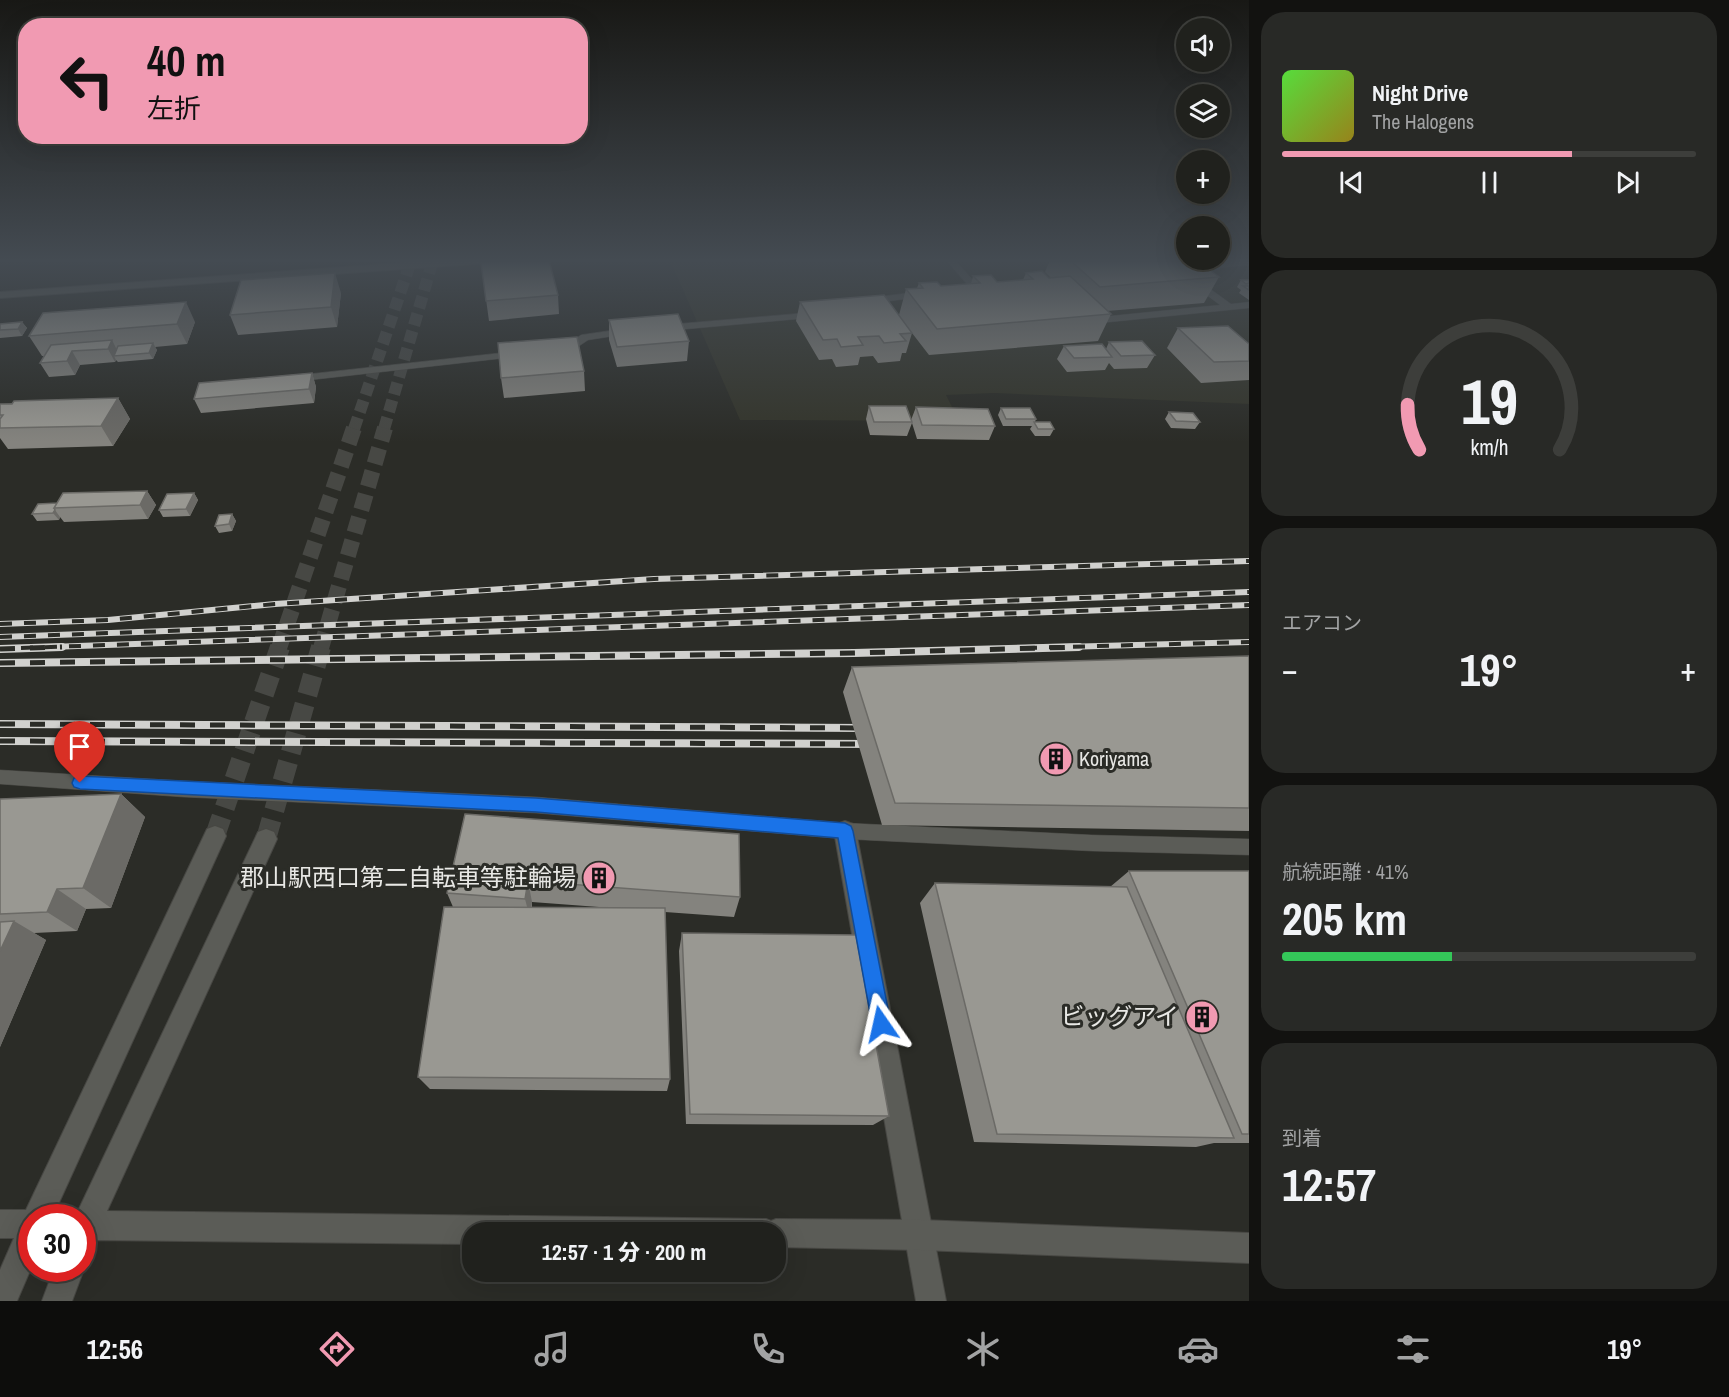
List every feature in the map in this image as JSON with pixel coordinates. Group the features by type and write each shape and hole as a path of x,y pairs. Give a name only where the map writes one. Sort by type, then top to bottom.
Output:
{"street":[{"path":"845,831 932,1301"},
{"path":"44,1204 215,836"},
{"path":"95,1204 213,957 266,839"},
{"path":"0,1224 18,1224"},
{"path":"96,1228 462,1231"},
{"path":"786,1233 921,1235 1249,1248"},
{"path":"2,1301 18,1263"},
{"path":"57,1301 64,1282"}],"lane":[{"path":"650,330 753,321"},
{"path":"548,350 572,346 585,337 639,331"},
{"path":"284,380 525,353"},
{"path":"0,777 184,789 536,805 845,831 1092,843 1249,847"}],"shaded area":[{"path":"697,321 1249,321 1249,404 994,393 946,395 959,421 740,420"}],"building":[{"path":"38,321 178,321 177,324 29,336"},
{"path":"609,321 681,321 689,341 617,347"},
{"path":"811,321 903,321 912,333 900,334 906,341 884,343 879,336 858,337 863,345 841,347 837,339 823,340"},
{"path":"931,321 1033,321 937,329"},
{"path":"22,322 18,329 0,330 0,324"},
{"path":"1228,326 1249,344 1249,361 1214,362 1178,328"},
{"path":"577,337 584,371 501,378 498,343"},
{"path":"112,340 108,349 72,351 67,361 40,363 51,345"},
{"path":"1142,341 1155,355 1121,356 1109,342"},
{"path":"153,343 149,353 114,356 118,346"},
{"path":"1102,344 1112,357 1074,358 1064,346"},
{"path":"312,373 309,389 194,399 199,383"},
{"path":"118,398 101,426 0,428 0,419 3,415 0,415 0,404 12,404 14,401"},
{"path":"869,406 906,406 912,422 874,422"},
{"path":"916,407 988,409 995,426 922,425"},
{"path":"1001,408 1030,408 1036,419 1006,419"},
{"path":"1169,412 1193,413 1200,422 1176,421"},
{"path":"1034,422 1050,422 1054,429 1038,429"},
{"path":"147,491 140,505 54,508 63,493"},
{"path":"194,493 186,509 159,510 167,494"},
{"path":"57,503 53,513 32,514 38,504"},
{"path":"232,514 229,524 215,526 219,515"},
{"name":"Koriyama","path":"1249,656 1249,808 895,803 852,667"},
{"path":"121,794 83,888 57,889 47,912 0,914 0,799"},
{"name":"郡山駅西口第二自転車等駐輪場","path":"465,814 739,834 740,897 528,881 525,899 447,893"},
{"path":"1129,871 1249,871 1249,1134 1242,1134"},
{"path":"935,883 1127,887 1234,1138 997,1134"},
{"path":"444,907 665,908 670,1079 418,1077"},
{"path":"14,921 0,951 0,922"},
{"path":"682,933 856,935 889,1116 690,1114"}],"tunnel":[{"path":"354,429 391,321"},
{"path":"384,429 415,321"},
{"path":"279,648 354,428"},
{"path":"321,648 385,428"},
{"path":"215,836 280,647"},
{"path":"266,839 321,647"}],"railway":[{"path":"0,624 108,620 275,604 654,579 1249,561"},
{"path":"0,637 1249,592"},
{"path":"21,648 1249,605"},
{"path":"1025,648 1249,642"},
{"path":"0,649 62,647"},
{"path":"0,663 854,653 1079,647"},
{"path":"0,724 870,728"},
{"path":"0,741 874,744"}],"place":[{"name":"Koriyama","path":"1056,759"},
{"name":"郡山駅西口第二自転車等駐輪場","path":"599,878"},
{"name":"ビッグアイ","path":"1202,1017"}],"route":[{"path":"80,783 536,805 845,831 881,1024"}]}
